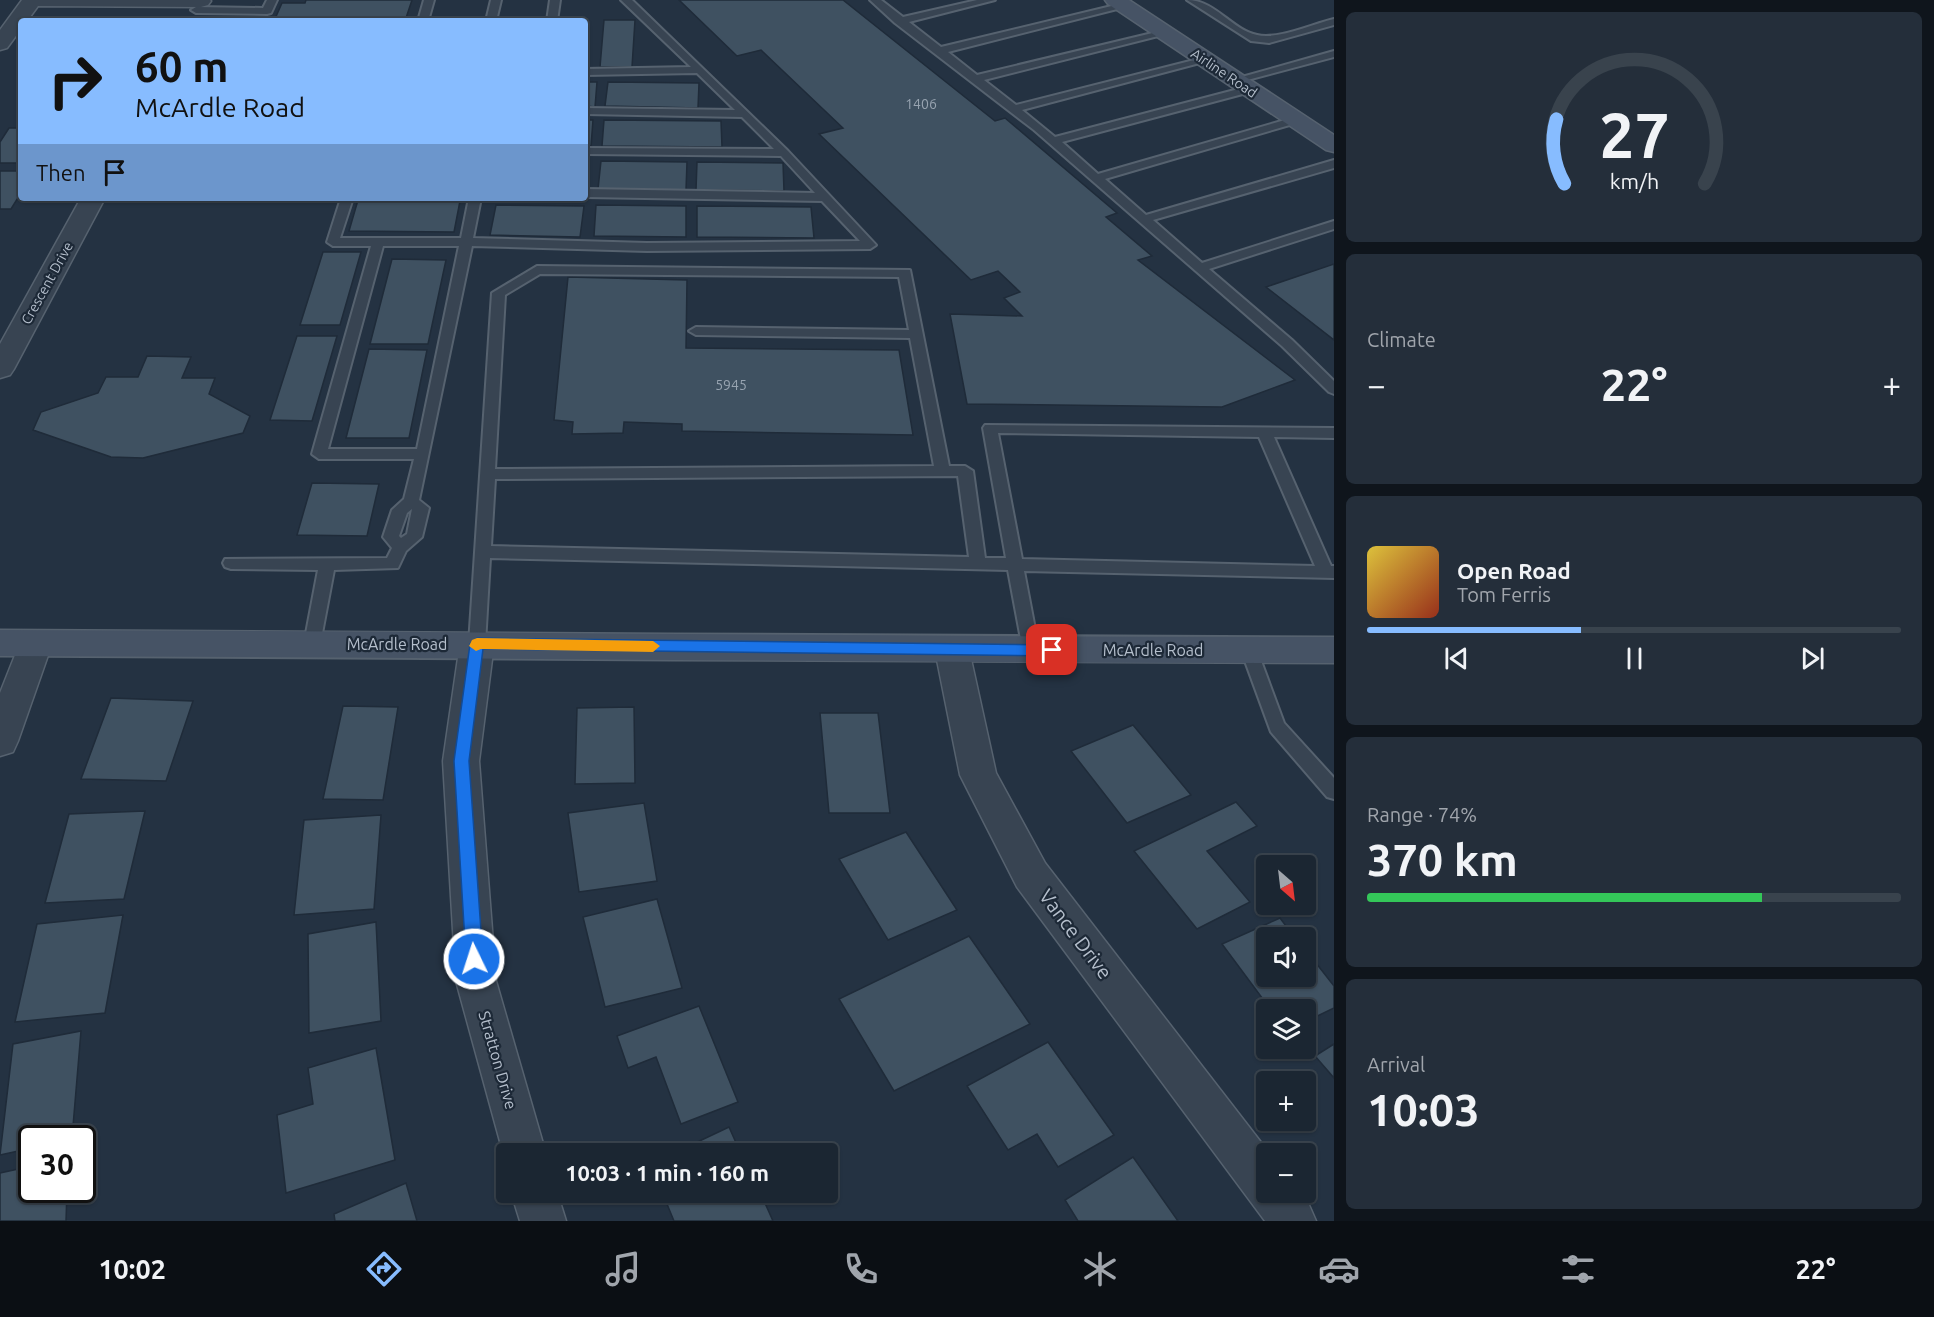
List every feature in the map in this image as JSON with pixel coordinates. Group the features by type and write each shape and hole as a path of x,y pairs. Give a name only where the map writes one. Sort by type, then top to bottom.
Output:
{"main road":[{"name":"Airline Road","path":"1119,3 1334,145"},
{"name":"McArdle Road","path":"0,643 477,644 952,650 1334,650"}],"street":[{"path":"20,18 33,0 197,8"},
{"path":"0,44 18,20"},
{"name":"Crescent Drive","path":"0,369 91,201"},
{"path":"0,741 35,644"},
{"name":"Stratton Drive","path":"477,644 461,761 476,981 521,1143"},
{"name":"Vance Drive","path":"952,650 978,775 1031,875 1256,1172"},
{"path":"537,1203 543,1221"},
{"path":"1280,1203 1293,1221"}],"lane":[{"path":"197,8 265,16 272,0"},
{"path":"424,18 429,0"},
{"path":"492,18 496,0"},
{"path":"552,18 555,0"},
{"path":"345,201 333,242 466,242 647,247 870,245 784,153 626,0"},
{"path":"875,0 1054,141 1287,343 1334,389"},
{"path":"899,21 990,0"},
{"path":"1192,0 1251,38 1260,40 1269,40 1334,22"},
{"path":"938,51 1119,3"},
{"path":"975,79 1165,33"},
{"path":"1054,141 1243,85 1334,54"},
{"path":"1014,110 1206,60"},
{"path":"588,72 700,70"},
{"path":"588,111 743,114"},
{"path":"1096,178 1296,120"},
{"path":"588,151 784,153"},
{"path":"1144,219 1334,164"},
{"path":"588,193 827,197"},
{"path":"400,547 391,537 400,510 411,502 423,454 474,201"},
{"path":"1201,267 1334,225"},
{"path":"378,242 319,454 423,454"},
{"path":"477,644 500,293 537,270 905,273 942,471"},
{"path":"696,331 916,334"},
{"path":"1031,650 990,428 1334,433"},
{"path":"483,552 1330,572 1264,433"},
{"path":"487,474 965,471 978,564"},
{"path":"231,563 392,564 400,547 414,537 419,525 421,508 411,502"},
{"path":"312,644 327,564"},
{"path":"1249,650 1276,727 1334,790"}],"building":[{"path":"306,0 412,0 406,18 275,18 282,3 305,3"},
{"path":"679,0 843,0 995,121 1005,118 1117,213 1106,217 1152,256 1138,260 1295,380 1222,407 967,404 950,314 1022,316 1004,298 1020,292 998,271 971,280 819,134 843,128 761,50 737,56"},
{"path":"604,20 635,20 632,67 600,67"},
{"path":"588,82 597,82 595,107 588,106"},
{"path":"608,82 699,83 698,108 605,106"},
{"path":"588,120 593,120 591,146 588,146"},
{"path":"604,120 721,121 722,147 602,146"},
{"path":"9,128 18,128 18,163 0,163 0,142"},
{"path":"601,161 687,162 686,190 598,189"},
{"path":"697,162 783,163 784,191 696,190"},
{"path":"0,171 18,171 18,198 11,209 0,209"},
{"path":"358,201 460,201 454,232 349,231"},
{"path":"496,205 584,206 580,237 490,235"},
{"path":"596,205 686,206 686,237 594,236"},
{"path":"697,206 811,207 814,238 697,237"},
{"path":"323,252 361,252 340,325 300,325"},
{"path":"392,259 446,260 428,344 370,344"},
{"path":"1334,264 1334,340 1266,287"},
{"path":"568,277 687,280 686,348 899,350 913,435 682,431 682,424 624,422 623,433 572,434 573,422 554,420"},
{"path":"297,336 337,336 312,421 270,420"},
{"path":"369,349 427,350 409,438 346,438"},
{"path":"147,356 191,357 182,378 215,378 209,394 250,416 243,433 143,458 111,457 33,430 41,412 98,393 106,377 138,377"},
{"path":"312,483 379,484 367,536 297,535"},
{"path":"111,698 193,701 166,781 81,779"},
{"path":"343,706 398,707 383,800 323,799"},
{"path":"634,707 635,783 575,784 577,708"},
{"path":"820,713 878,713 890,813 829,813"},
{"path":"1133,725 1191,795 1127,823 1071,751"},
{"path":"1236,802 1257,826 1207,851 1250,902 1197,929 1134,851"},
{"path":"644,803 657,881 579,892 568,813"},
{"path":"145,811 124,899 45,903 69,814"},
{"path":"381,815 374,909 294,915 304,820"},
{"path":"906,832 957,910 888,940 839,859"},
{"path":"657,899 682,988 605,1007 583,917"},
{"path":"123,915 105,1013 15,1022 37,924"},
{"path":"1280,918 1287,927 1260,927"},
{"path":"376,922 381,1021 309,1033 308,934"},
{"path":"1256,929 1256,987 1316,987 1316,963 1334,986 1334,1008 1316,1017 1316,999 1263,999 1222,944"},
{"path":"969,936 1030,1024 894,1091 839,999"},
{"path":"699,1006 738,1102 681,1124 656,1057 628,1068 617,1036"},
{"path":"81,1031 73,1125 18,1125 18,1151 0,1155 13,1044"},
{"path":"1048,1042 1114,1135 1058,1167 1037,1134 1008,1150 967,1086"},
{"path":"1334,1044 1334,1078 1316,1057"},
{"path":"376,1048 395,1160 286,1193 277,1115 313,1104 308,1068"},
{"path":"729,1127 736,1143 695,1143"},
{"path":"1133,1157 1178,1221 1078,1221 1065,1200"},
{"path":"18,1169 18,1203 67,1203 66,1221 0,1221 0,1173"},
{"path":"406,1183 417,1221 335,1221 334,1214"},
{"path":"667,1203 765,1203 773,1221 674,1221"}],"slow traffic":[{"path":"476,646 477,644 653,646"}],"route":[{"path":"474,959 461,761 477,644 1052,650"}]}
